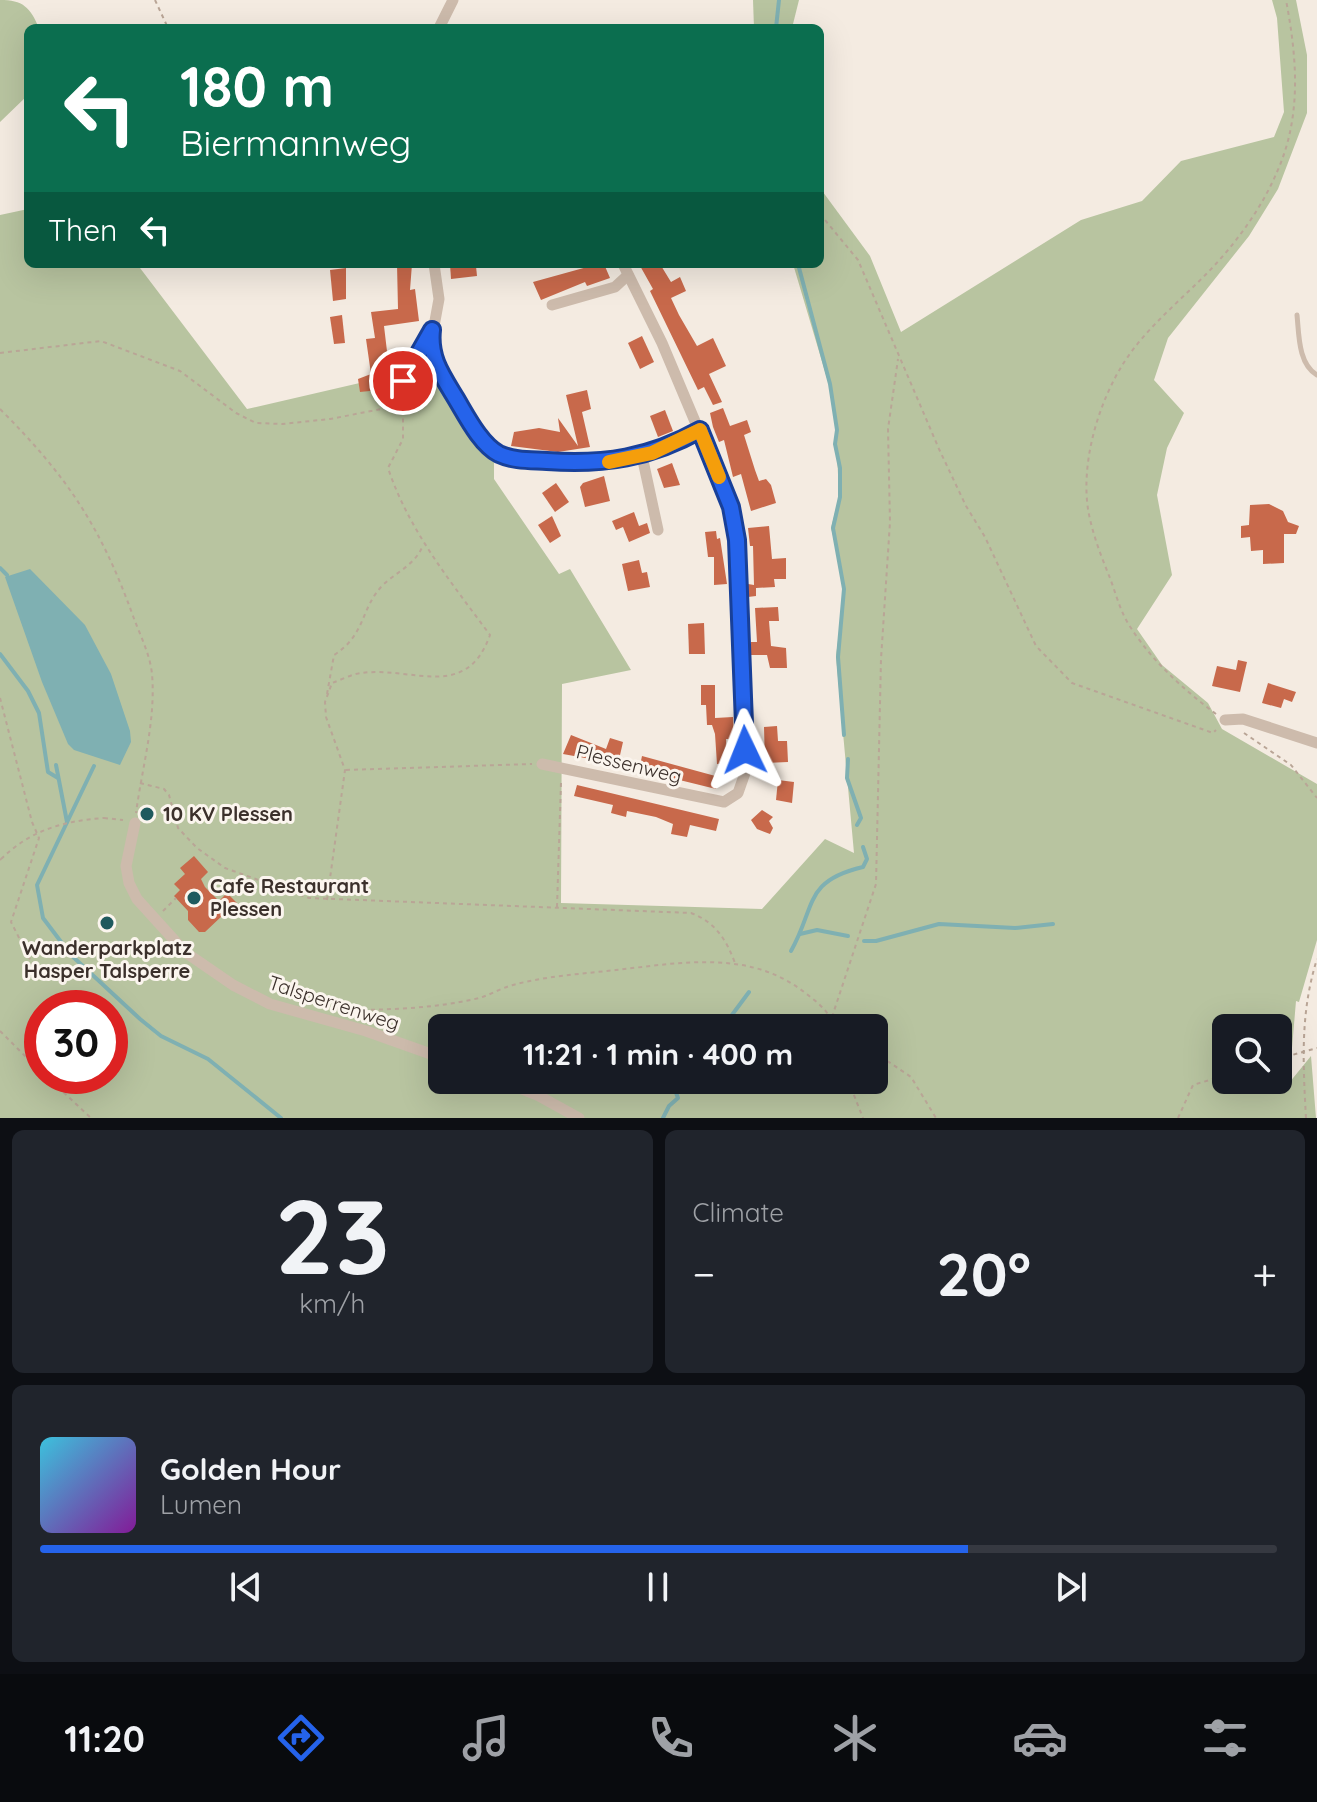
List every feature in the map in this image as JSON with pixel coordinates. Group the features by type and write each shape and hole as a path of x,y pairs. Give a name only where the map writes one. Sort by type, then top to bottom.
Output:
{"street":[{"path":"441,24 453,0"},
{"path":"435,268 439,299 430,348 460,406 484,441 497,453 514,459 606,462 642,456 700,430"},
{"name":"Plessenweg","path":"552,305 615,287 625,269"},
{"name":"Plessenweg","path":"542,764 709,801 729,801 741,788 745,750 737,540 731,507 700,430 625,269"},
{"path":"395,395 432,330"},
{"path":"642,456 658,530"},
{"path":"1225,720 1243,719 1317,743"},
{"name":"Talsperrenweg","path":"135,823 126,866 129,883 137,899 185,952 233,985 270,1004 366,1031 428,1053"},
{"path":"534,1094 579,1118"}],"lane":[{"path":"1297,315 1301,351 1311,371 1317,375"}],"path":[{"path":"155,0 166,24"},
{"path":"1286,0 1296,53 1294,111 1278,170 1252,218 1213,266 1158,320 1122,365 1101,411 1090,454 1088,509 1097,544 1129,626 1160,666 1225,720 1291,765 1317,798"},
{"path":"824,218 858,260 898,358 966,506 985,537 1036,646 1072,683 1213,733 1225,720"},
{"path":"0,353 101,341 180,371 236,413 256,423 282,424 330,419 387,408 395,395"},
{"path":"833,1014 876,884 881,659 890,522 888,429 898,358"},
{"path":"325,702 332,683 361,673 436,678 470,670 483,654 490,635 424,544 397,496 388,468 403,439 403,381"},
{"path":"0,409 65,480 92,519 120,579 151,664 152,677 151,714 135,823 104,818 73,820 45,829 20,842 0,859"},
{"path":"327,900 345,770 326,717 325,702 334,655 361,629 379,590 408,567 424,544"},
{"path":"0,698 32,822 39,838 11,922 39,977"},
{"path":"345,770 542,764"},
{"path":"557,909 562,766"},
{"path":"140,783 164,789 169,795 178,828 197,848 225,868 292,893 327,900 691,913 703,918 727,940 735,963"},
{"path":"172,902 176,898"},
{"path":"1306,1118 1304,1015 1317,959"},
{"path":"331,1010 423,1005 480,998 510,985 549,977 706,960 735,963 774,975 799,987 829,1014"},
{"path":"0,1031 24,1055"},
{"path":"1292,1055 1317,1048"},
{"path":"888,1061 911,1077 936,1118"},
{"path":"1178,1118 1193,1085 1212,1079"},
{"path":"65,1094 91,1118"},
{"path":"854,1094 863,1118"}],"green space":[{"path":"0,0 15,1 25,6 37,24 24,24 24,99 0,122"},
{"path":"753,0 799,0 793,24 754,24"},
{"path":"1272,0 1296,0 1307,55 1307,113 1278,189 1249,236 1168,338 1154,380 1184,413 1167,448 1157,495 1172,575 1137,629 1162,665 1208,703 1222,729 1317,784 1317,940 1299,1002 1296,1001 1292,1048 1292,1014 1212,1014 1212,1094 1292,1094 1292,1079 1311,1056 1316,1118 0,1118 0,215 24,210 24,268 140,268 247,409 433,366 494,457 494,479 559,574 570,569 631,670 562,684 561,903 762,909 825,839 854,853 836,656 843,603 841,567 831,528 839,497 836,430 829,385 794,268 824,268 824,193 870,256 901,332 1081,220 1142,201 1181,161 1274,137 1284,112 1277,18"}],"water":[{"path":"30,569 85,625 111,674 130,731 131,742 120,765 74,750 68,744 42,682 5,577"}],"building":[{"path":"346,268 346,299 333,301 330,270"},
{"path":"397,268 412,268 410,290 415,289 419,321 384,326 391,385 389,389 360,392 358,379 371,374 366,339 375,338 371,312 398,309"},
{"path":"450,268 476,268 477,276 451,279"},
{"path":"584,268 606,268 610,278 587,286 585,282 541,300 533,282"},
{"path":"641,268 662,268 671,282 680,277 686,291 671,298 679,315 697,346 713,338 726,366 709,374 722,402 713,405 704,387 698,390 650,291 653,289"},
{"path":"342,315 345,343 334,344 330,317"},
{"path":"642,336 654,362 640,369 628,343"},
{"path":"587,390 591,409 582,412 590,447 558,452 511,446 514,432 539,428 560,432 558,418 578,446 566,395"},
{"path":"723,408 730,426 747,420 751,432 744,435 755,470 759,481 766,479 771,485 776,503 751,511 741,474 733,477 724,440 719,442 713,427 710,413"},
{"path":"665,410 673,431 658,437 650,416"},
{"path":"672,463 680,485 664,488 657,469"},
{"path":"604,476 610,501 585,507 580,487"},
{"path":"556,483 569,502 555,512 542,493"},
{"path":"1269,504 1283,511 1288,522 1299,526 1296,534 1284,534 1284,563 1263,564 1263,550 1251,551 1250,537 1241,538 1241,526 1249,525 1250,505"},
{"path":"634,512 639,526 647,523 650,533 629,542 623,527 616,530 612,521"},
{"path":"552,516 561,536 550,543 538,525"},
{"path":"769,526 772,559 786,558 786,579 774,579 775,587 756,588 756,596 748,597 748,584 754,585 753,546 750,546 748,528"},
{"path":"716,531 717,539 720,538 727,584 714,585 714,557 708,557 705,532"},
{"path":"639,560 642,573 647,572 650,587 628,591 622,564"},
{"path":"778,607 779,621 769,621 771,646 786,648 787,668 770,668 767,655 751,655 751,642 757,642 755,608"},
{"path":"704,623 705,654 689,654 688,624"},
{"path":"1238,660 1247,662 1240,692 1212,686 1217,666 1236,670"},
{"path":"1268,683 1296,692 1292,702 1284,699 1281,708 1262,703"},
{"path":"701,685 715,685 715,718 733,717 734,739 726,739 727,764 717,764 715,734 712,725 707,725 706,705 701,705"},
{"path":"777,726 778,741 787,741 788,762 765,763 764,727"},
{"path":"571,735 606,749 610,738 623,742 618,764 563,754"},
{"path":"642,756 719,777 716,789 639,770"},
{"path":"778,780 794,782 792,803 776,800"},
{"path":"577,785 719,819 716,831 690,825 687,837 671,834 673,824 656,817 627,811 626,817 611,813 613,805 574,796"},
{"path":"762,810 773,817 769,821 773,828 770,834 757,829 751,820"},
{"path":"194,856 208,872 201,879 205,887 219,901 227,893 237,903 228,911 229,917 223,915 205,932 199,932 188,920 188,911 174,896 180,890 174,884 185,874 180,868"}],"waterway":[{"path":"776,24 779,0"},
{"path":"799,268 830,384 837,430 835,444 840,468 840,497 833,528 844,589 838,657 844,735"},
{"path":"0,568 7,575"},
{"path":"0,654 28,691 39,713 48,772 58,778"},
{"path":"848,759 847,778 861,818 857,825"},
{"path":"56,765 67,822"},
{"path":"94,766 37,885 43,918 71,955 140,1019 161,1036 208,1059 281,1118"},
{"path":"791,951 820,888 844,873 863,867 867,859 863,847"},
{"path":"864,941 876,941 939,924 1015,928 1053,924"},
{"path":"800,934 817,930 848,936"},
{"path":"733,1014 749,992"},
{"path":"663,1118 678,1098 676,1094"}],"slow traffic":[{"path":"609,462 652,453 700,430 719,477"}],"place":[{"name":"10 KV Plessen","path":"147,814"},
{"name":"Cafe Restaurant Plessen","path":"194,898"},
{"name":"Wanderparkplatz Hasper Talsperre","path":"107,923"}],"route":[{"path":"403,381 432,330 430,348 435,362 460,406 484,441 497,453 514,459 606,462 632,458 672,445 700,430 731,507 737,540 745,750"}]}
